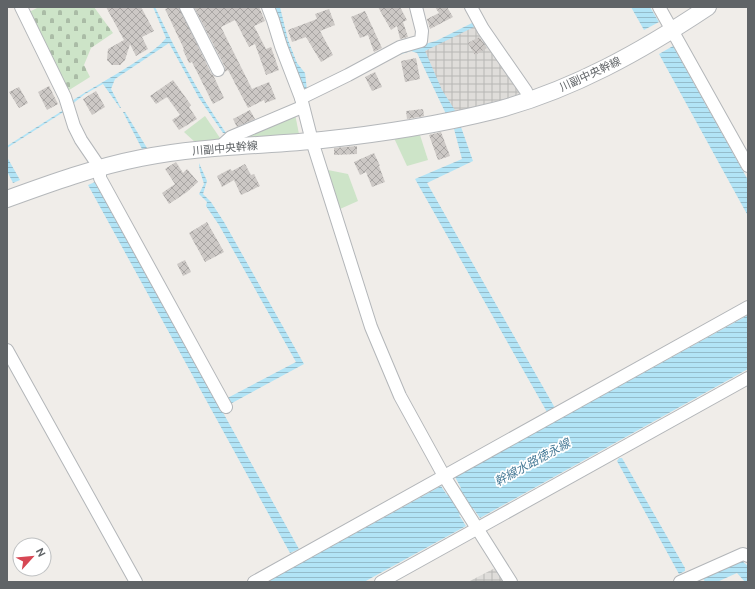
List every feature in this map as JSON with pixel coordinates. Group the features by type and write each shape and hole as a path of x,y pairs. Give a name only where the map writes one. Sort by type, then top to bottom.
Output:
{"street":[{"path":"186,7 218,70"},
{"path":"268,7 301,103 371,327 400,396 444,476 511,582"},
{"path":"219,148 231,137 301,103 348,75 400,47 421,41 422,31 416,7"},
{"path":"471,7 483,29 526,91 530,100"},
{"path":"659,7 748,166"},
{"name":"川副中央幹線","path":"7,199 100,168 142,158 219,148 312,141 393,131 454,120 530,100 562,88 644,48 673,31 708,7"},
{"path":"26,9 65,97 74,126 100,168 100,178 224,403"},
{"path":"254,582 748,307"},
{"path":"7,350 136,582"},
{"path":"381,582 748,378"},
{"path":"680,582 697,579 743,554 748,556"}],"shaded area":[{"path":"476,23 524,94 449,114 421,51"},
{"path":"495,568 505,582 468,582"}],"green space":[{"path":"39,7 94,7 113,33 91,48 84,65 90,77 66,92 27,13"},
{"path":"295,114 299,134 239,141 236,137"},
{"path":"205,116 220,138 214,142 196,143 184,132"},
{"path":"420,135 428,160 407,166 394,138"},
{"path":"328,170 348,174 358,201 340,209"}],"water":[{"path":"153,7 155,7 179,56 226,133 223,133 199,98 169,43 115,79 111,89 121,108 103,84 85,94 71,105 70,102 159,46 166,38"},
{"path":"274,7 280,7 288,40 297,63 305,73 307,90 305,90 287,47"},
{"path":"631,7 650,7 659,22 644,30"},
{"path":"474,22 476,26 425,51 442,90 456,112 446,114 417,53 411,51 399,55 365,72 400,51 436,41"},
{"path":"673,46 748,180 748,216 659,54"},
{"path":"65,109 65,111 7,148 7,146"},
{"path":"123,112 125,112 147,148 142,149"},
{"path":"461,127 473,161 427,183 555,408 547,412 415,179 462,159 454,129"},
{"path":"7,157 20,180 13,183 7,171"},
{"path":"199,163 207,181 203,194 211,202 224,222 304,364 221,409 299,549 290,553 88,185 95,182 218,403 296,362 219,225 206,206 207,202 199,194 204,184"},
{"name":"幹線水路徳永線","path":"748,315 748,369 480,518 473,508 459,515 466,526 364,582 267,582 441,486 447,495 461,488 455,477"},
{"path":"619,458 622,458 685,568 685,571 679,574 617,461"},
{"path":"742,561 748,566 748,582 745,582 737,573 717,582 705,582 703,578"}],"building":[{"path":"106,7 141,7 154,31 142,37 148,49 136,56 130,44 125,60 120,65 112,65 107,60 108,49 124,40"},
{"path":"170,7 179,7 211,73 215,77 224,98 213,104 192,62 189,63 183,50 184,49 165,9"},
{"path":"194,7 259,7 265,21 254,26 266,49 271,47 279,70 266,75 255,44 249,47 235,20 221,27 252,89 269,82 276,99 265,103 264,100 248,108 228,70 225,72 225,67"},
{"path":"378,7 400,7 407,20 403,22 408,37 400,39 397,26 391,30"},
{"path":"435,7 447,7 453,17 430,29 427,19 439,13"},
{"path":"329,9 335,25 320,31 333,55 321,62 306,37 292,42 288,30 317,19 315,14"},
{"path":"365,11 382,48 374,52 368,35 360,38 351,17"},
{"path":"479,37 487,48 475,55 468,43"},
{"path":"416,58 420,79 405,82 401,61"},
{"path":"375,72 382,87 372,91 365,77"},
{"path":"173,80 191,105 189,107 197,119 179,130 172,120 180,115 167,97 156,104 150,96"},
{"path":"49,86 58,104 47,110 38,92"},
{"path":"19,87 28,103 19,108 9,92"},
{"path":"96,91 105,107 92,115 83,99"},
{"path":"423,109 424,116 407,119 406,111"},
{"path":"250,110 255,119 237,127 233,119"},
{"path":"441,132 450,156 438,160 429,135"},
{"path":"357,146 357,154 334,155 334,148"},
{"path":"374,153 385,182 372,187 366,172 360,175 354,162"},
{"path":"176,162 183,173 187,169 198,182 187,192 169,204 162,193 175,184 165,169"},
{"path":"245,164 251,175 254,174 260,186 241,195 234,180 222,187 217,176 230,169 232,171"},
{"path":"207,222 224,252 205,262 189,233"},
{"path":"185,260 191,272 183,276 177,264"}]}
